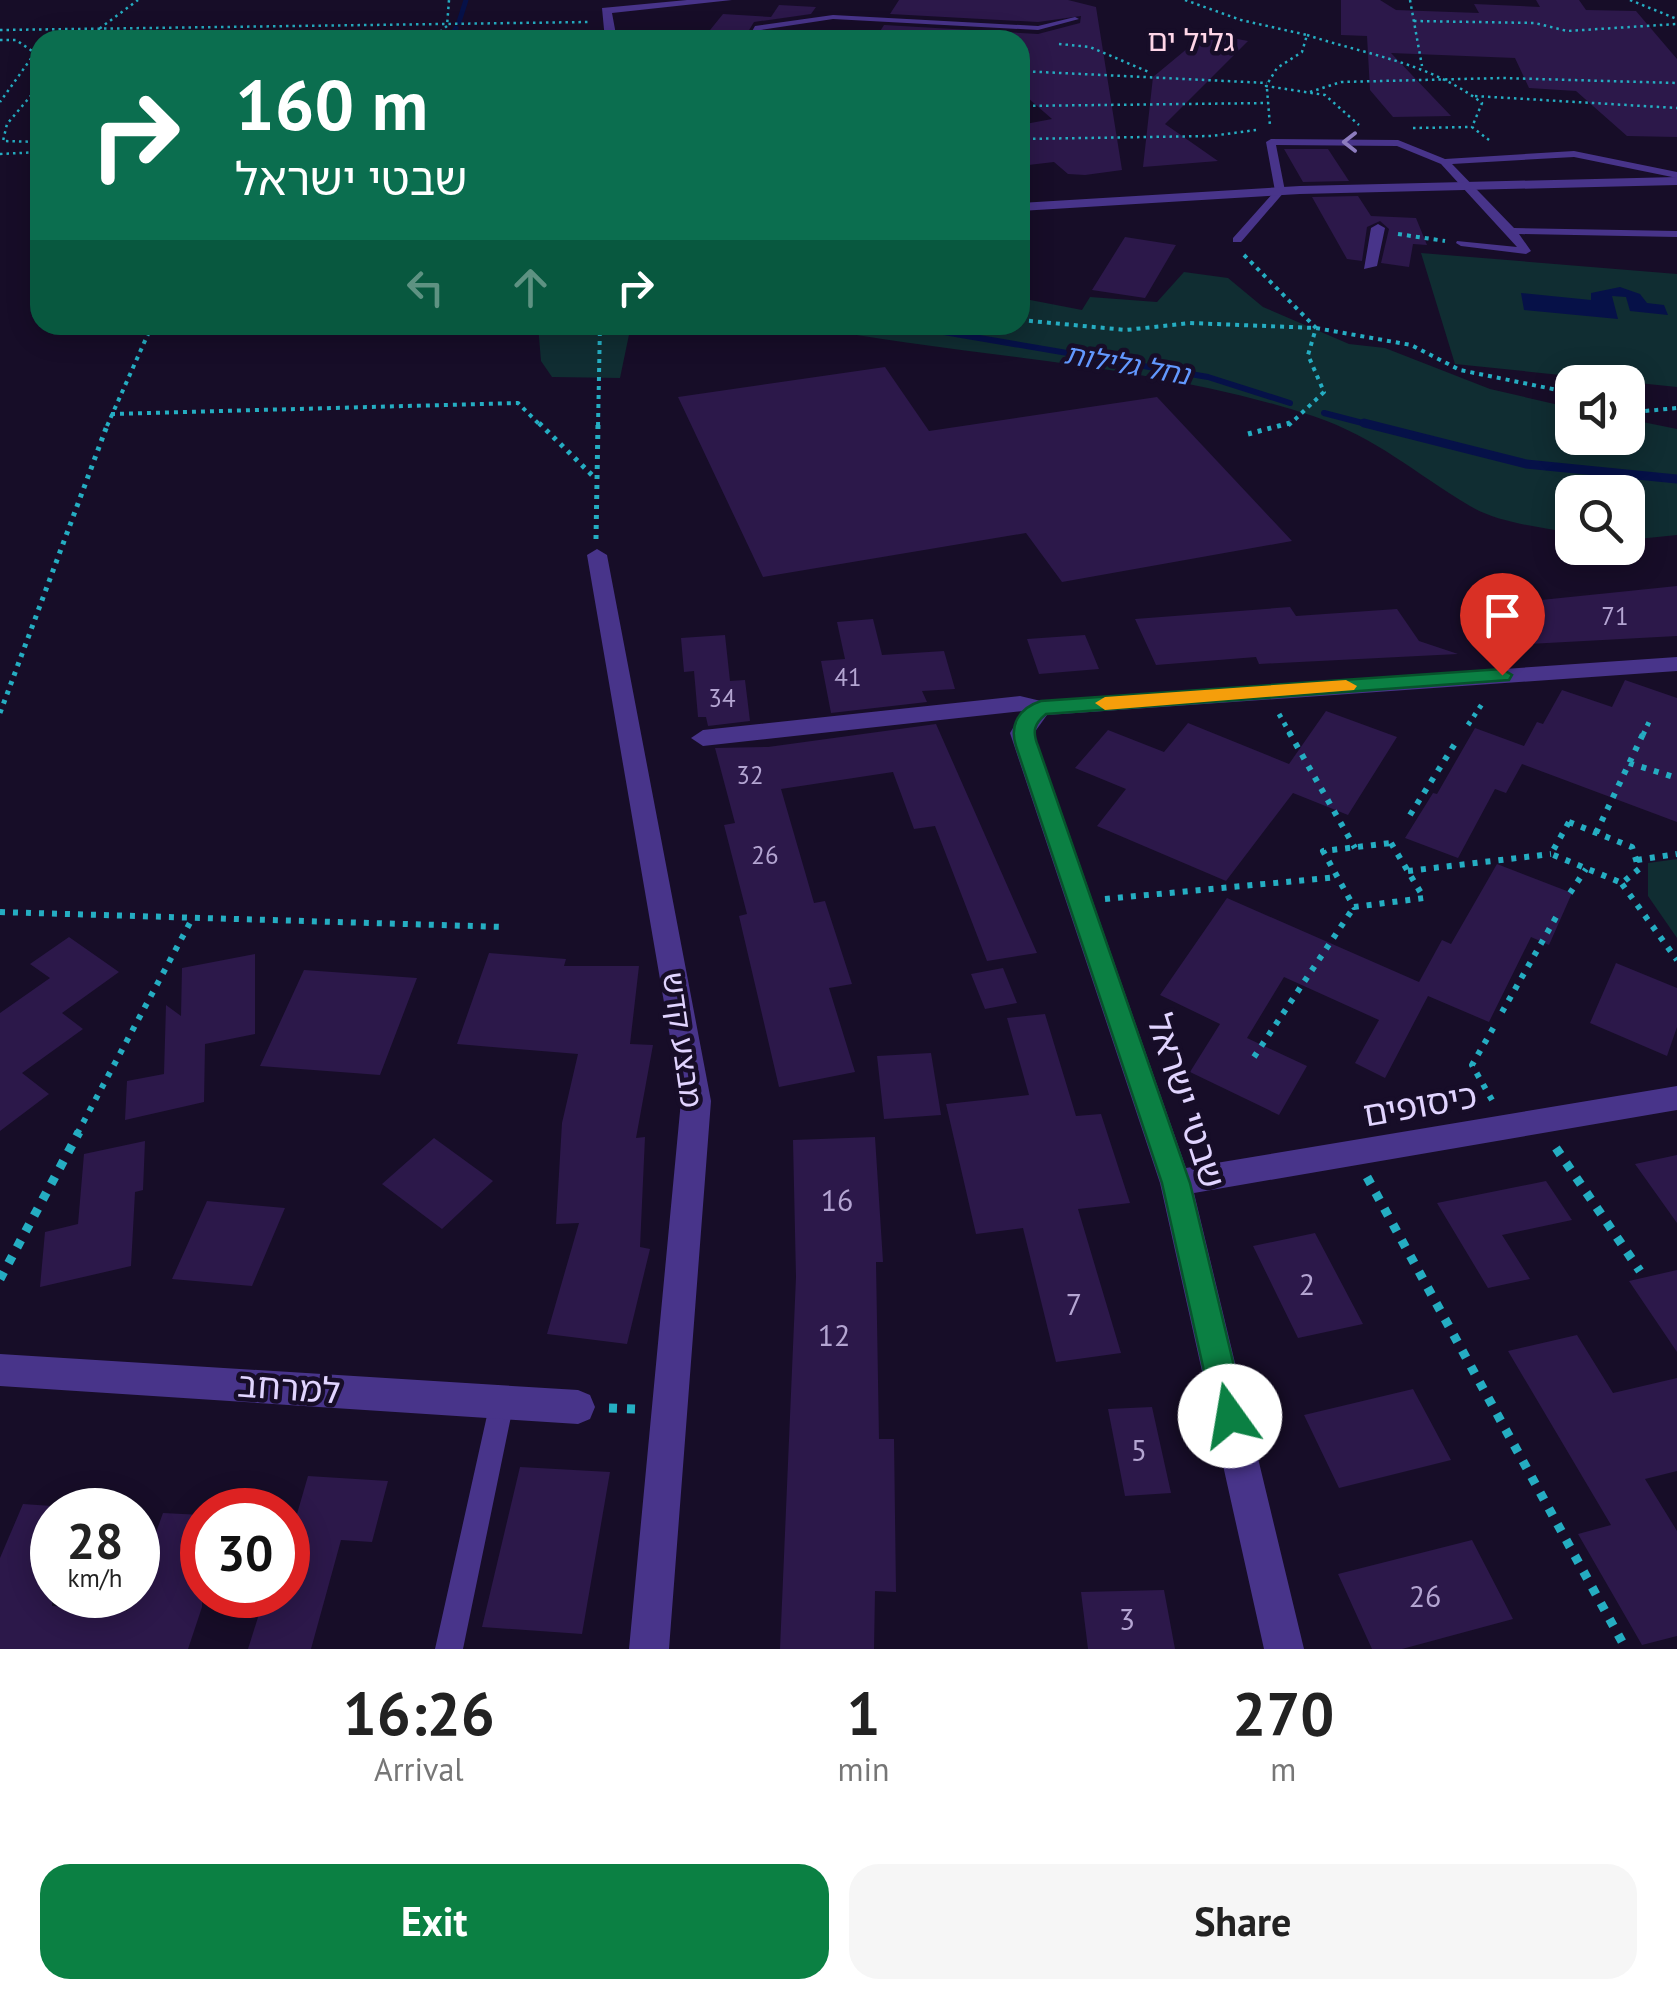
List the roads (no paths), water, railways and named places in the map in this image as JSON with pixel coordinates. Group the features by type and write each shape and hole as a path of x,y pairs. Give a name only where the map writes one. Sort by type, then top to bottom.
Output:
{"street":[{"path":"609,30 606,15 638,7 727,0"},
{"path":"1030,205 1280,191 1677,178"},
{"path":"1369,266 1378,230"},
{"name":"מבצע קדש","path":"596,555 696,1100 649,1649"},
{"path":"702,738 1020,703 1041,708 1677,664"},
{"name":"שבטי ישראל","path":"1041,708 1027,720 1022,733 1176,1183 1284,1649"},
{"name":"כיסופים","path":"1176,1183 1677,1098"},
{"name":"למרחב","path":"0,1370 578,1407"}],"lane":[{"path":"757,30 833,17 1038,28 1075,19"},
{"path":"1237,240 1280,191 1271,142 1398,143 1444,162 1526,250 1461,243"},
{"path":"1444,162 1574,154 1677,178"},
{"path":"1511,231 1677,234"},
{"path":"449,1649 502,1402"}],"waterway":[{"name":"נחל גלילות","path":"459,22 466,0"},
{"name":"נחל גלילות","path":"962,335 1208,377 1290,403"},
{"name":"נחל גלילות","path":"1324,413 1374,426"},
{"name":"נחל גלילות","path":"1364,423 1526,464 1677,479"}],"district":[{"name":"גליל ים","path":"1191,41"}]}
